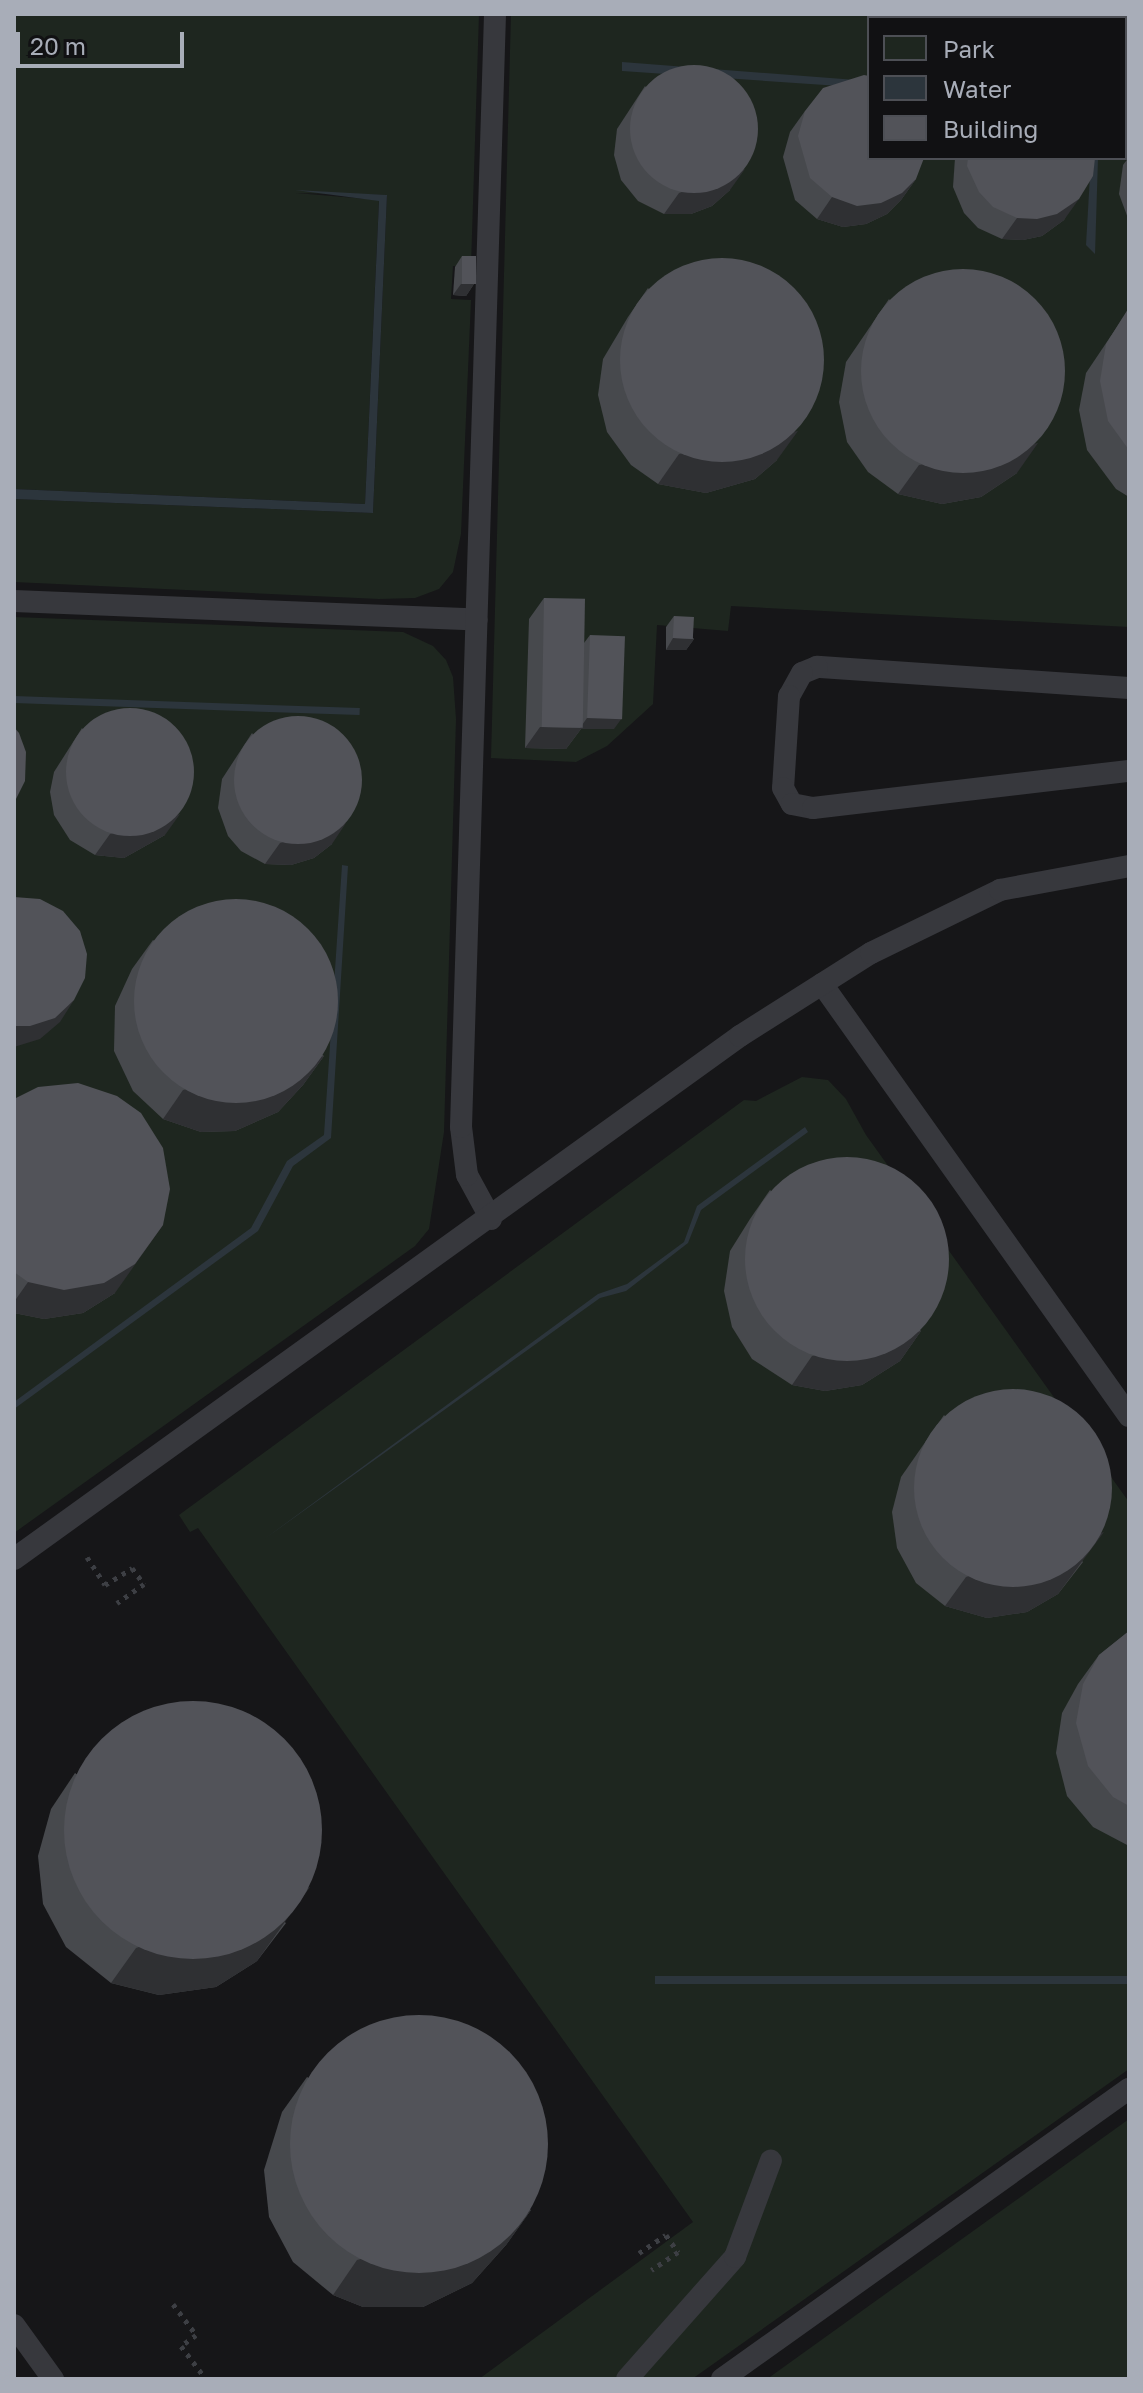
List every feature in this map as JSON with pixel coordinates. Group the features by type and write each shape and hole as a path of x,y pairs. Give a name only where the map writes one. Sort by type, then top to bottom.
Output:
{"lane":[{"path":"491,1219 467,1175 461,1127 495,15"},
{"path":"14,601 477,620"},
{"path":"1129,688 817,667 802,673 789,696 783,788 792,804 813,808 1129,771"},
{"path":"14,1559 491,1219 740,1036 871,953 1000,890 1129,866"},
{"path":"822,984 1129,1416"},
{"path":"722,2379 1129,2089"},
{"path":"627,2379 735,2257 771,2160"},
{"path":"14,2325 53,2379"}],"path":[{"path":"105,1585 132,1568 144,1584 117,1603"},
{"path":"639,2253 666,2235 678,2252 651,2270"},
{"path":"173,2304 196,2335 181,2346 206,2379"}],"green space":[{"path":"14,14 479,14 471,266 453,266 451,299 471,300 461,534 453,572 439,589 415,598 379,599 14,582 14,499 373,513 387,195 296,193 379,200 365,504 14,489"},
{"path":"511,14 1129,14 1129,627 731,606 728,631 657,625 653,704 607,746 576,762 491,758"},
{"path":"14,617 403,632 433,646 446,660 453,677 456,719 444,1132 429,1229 415,1246 14,1533"},
{"path":"802,1077 828,1080 846,1099 866,1135 1129,1502 1129,2069 692,2379 479,2379 693,2222 198,1528 190,1532 179,1515 744,1100 756,1101"},
{"path":"1129,2119 1129,2379 767,2379"}],"water":[{"path":"622,62 867,81 867,88 622,71"},
{"path":"1091,160 1098,160 1095,254 1086,245"},
{"path":"295,190 387,195 373,513 14,499 14,489 365,504 379,201"},
{"path":"14,696 360,708 360,715 14,703"},
{"path":"342,865 348,866 331,1138 293,1166 258,1231 14,1409 14,1402 251,1228 287,1161 324,1135"},
{"path":"805,1127 808,1132 701,1210 688,1243 626,1291 600,1298 263,1540 598,1294 627,1284 684,1242 697,1206"},
{"path":"655,1976 1129,1976 1129,1984 655,1984"}],"building":[{"path":"1080,14 1129,14 1129,31 1127,16"},
{"path":"694,65 719,69 740,83 754,104 758,129 754,154 740,175 719,189 694,193 669,189 648,175 634,154 630,129 634,104 648,83 669,69"},
{"path":"867,76 867,160 923,160 916,179 902,193 881,203 857,206 832,197 810,178 798,136 805,111 823,88"},
{"path":"968,160 1095,160 1093,176 1079,199 1057,214 1037,219 1017,218 993,207 979,192 967,166"},
{"path":"462,256 476,256 476,284 462,284"},
{"path":"722,258 761,266 779,275 794,288 807,303 816,321 824,360 816,399 807,417 794,432 779,445 761,454 722,462 683,454 665,445 650,432 637,417 628,399 620,360 628,321 637,303 650,288 665,275 683,266"},
{"path":"963,269 1002,277 1020,286 1035,299 1048,314 1057,332 1065,371 1057,410 1048,428 1035,443 1020,456 1002,465 963,473 924,465 906,456 891,443 878,428 869,410 861,371 869,332 878,314 891,299 906,286 924,277"},
{"path":"1128,309 1129,450 1108,421 1100,381 1106,344"},
{"path":"544,598 585,599 583,728 542,727"},
{"path":"674,616 694,617 693,639 673,638"},
{"path":"590,635 625,636 622,719 587,718"},
{"path":"130,708 154,713 175,727 189,748 194,772 189,796 175,817 154,831 130,836 106,831 85,817 71,796 66,772 71,748 85,727 106,713"},
{"path":"298,716 323,721 343,735 357,755 362,780 357,805 343,825 323,839 298,844 273,839 253,825 239,805 234,780 239,755 253,735 273,721"},
{"path":"14,727 26,752 25,781 14,803"},
{"path":"14,897 40,899 63,911 80,931 87,954 85,978 74,1000 55,1018 30,1026 14,1026"},
{"path":"236,899 275,907 293,916 308,929 321,944 330,962 338,1001 330,1040 321,1058 308,1073 293,1086 275,1095 236,1103 197,1095 179,1086 164,1073 151,1058 142,1040 134,1001 142,962 151,944 164,929 179,916 197,907"},
{"path":"78,1083 117,1096 141,1113 163,1148 170,1189 163,1225 135,1264 104,1283 64,1290 28,1282 14,1272 14,1099 38,1087"},
{"path":"847,1157 886,1165 904,1174 919,1187 932,1202 941,1220 949,1259 941,1298 932,1316 919,1331 904,1344 886,1353 847,1361 808,1353 790,1344 775,1331 762,1316 753,1298 745,1259 753,1220 762,1202 775,1187 790,1174 808,1165"},
{"path":"1013,1389 1032,1390 1051,1396 1083,1418 1105,1450 1111,1469 1111,1507 1105,1526 1083,1558 1051,1580 1032,1586 1013,1587 994,1586 975,1580 943,1558 921,1526 915,1507 914,1488 915,1469 921,1450 943,1418 975,1396 994,1390"},
{"path":"1129,1631 1129,1806 1113,1797 1088,1766 1076,1723 1083,1684 1099,1655"},
{"path":"193,1701 218,1704 254,1716 275,1730 293,1748 312,1781 322,1830 319,1855 307,1891 293,1912 275,1930 242,1949 193,1959 168,1956 132,1944 111,1930 93,1912 74,1879 64,1830 67,1805 79,1769 93,1748 111,1730 144,1711"},
{"path":"419,2015 468,2025 510,2053 538,2095 548,2144 538,2193 510,2235 468,2263 419,2273 370,2263 328,2235 300,2193 290,2144 300,2095 328,2053 370,2025"}]}
